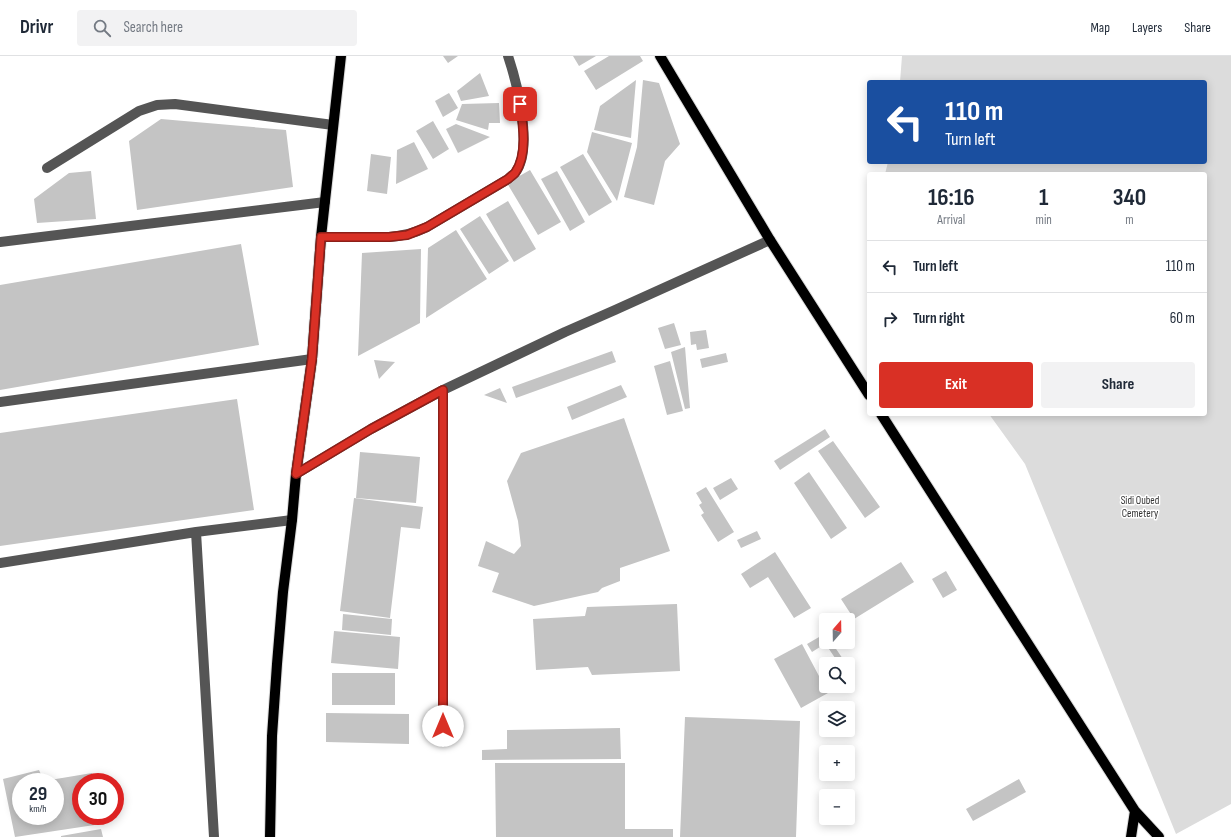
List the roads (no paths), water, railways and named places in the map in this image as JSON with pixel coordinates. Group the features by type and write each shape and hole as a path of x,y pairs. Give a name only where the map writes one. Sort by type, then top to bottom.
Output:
{"main road":[{"path":"270,837 272,736 283,592 296,474 312,359 321,237 341,56"},
{"path":"660,56 770,240 867,392"},
{"path":"882,416 1135,811 1159,837"},
{"path":"1131,837 1135,811"}],"street":[{"path":"321,237 389,237 407,235 427,227 508,179 515,173 519,166 524,143 518,92 508,56"},
{"path":"47,168 139,111 157,105 175,104 334,125"},
{"path":"0,242 325,202"},
{"path":"296,474 371,429 443,390 564,332 770,240"},
{"path":"0,402 312,359"},
{"path":"443,390 443,742"},
{"path":"0,563 196,532 292,520"},
{"path":"196,532 214,837"}],"park label":[{"name":"Sidi Oubed Cemetery","path":"1140,506"}]}
